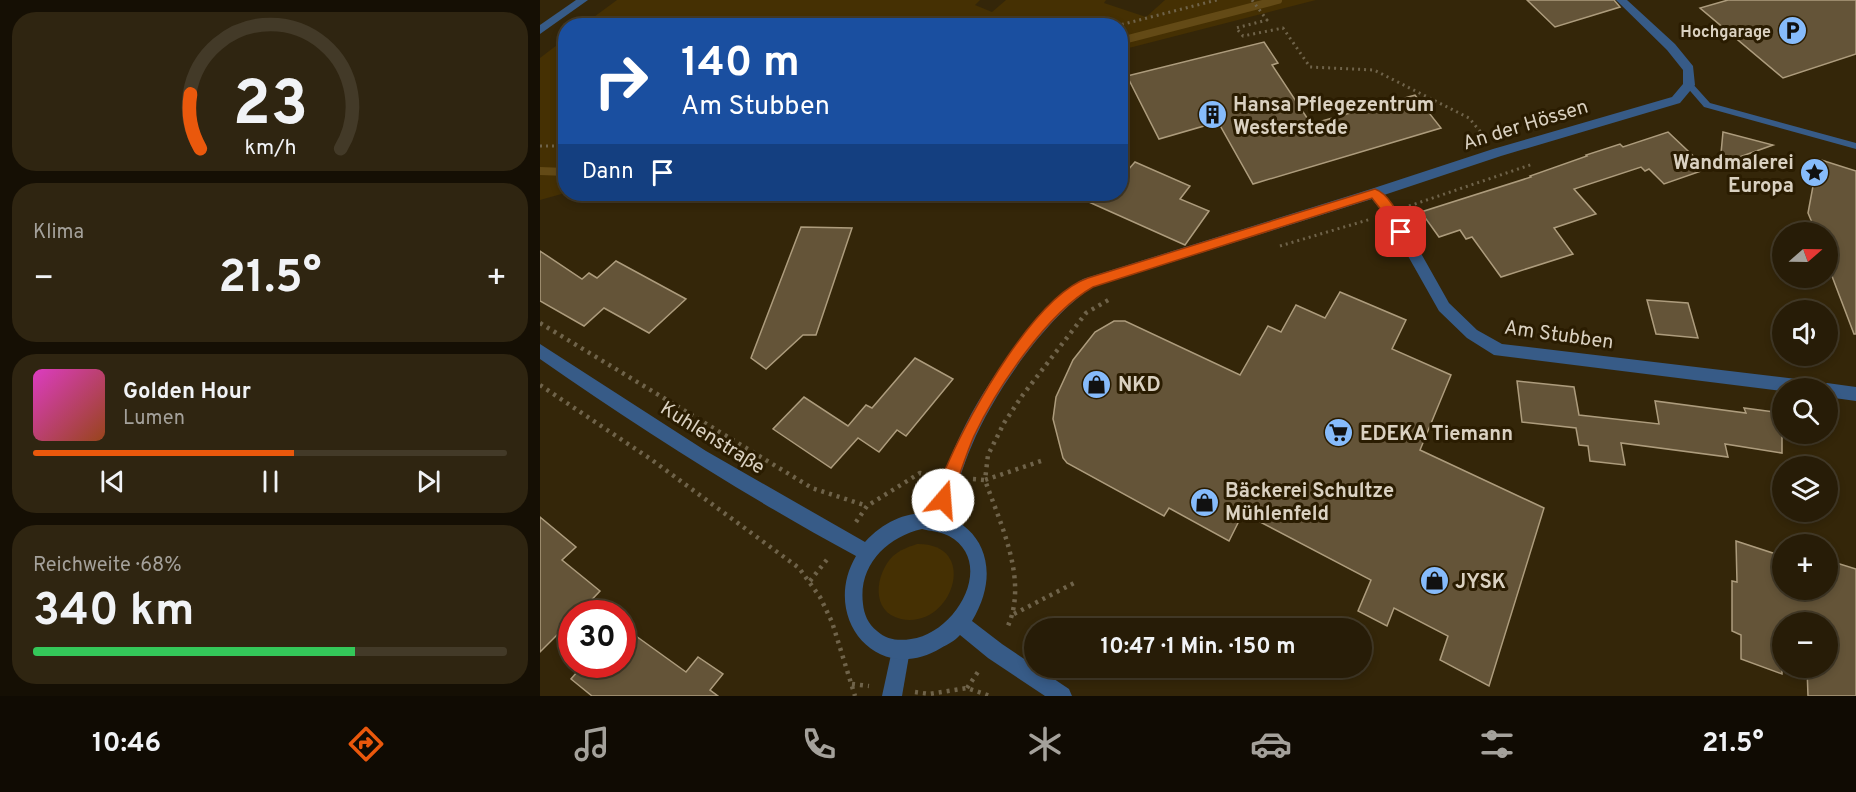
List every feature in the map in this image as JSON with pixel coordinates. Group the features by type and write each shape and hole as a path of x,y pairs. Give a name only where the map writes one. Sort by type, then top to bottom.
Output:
{"street":[{"path":"540,30 583,0"},
{"path":"1621,0 1671,47 1689,69 1689,85"},
{"name":"An der Hössen","path":"937,521 949,478 969,431 1004,373 1053,309 1070,293 1088,283 1375,193 1497,152 1676,100 1689,85"},
{"name":"Am Stubben","path":"1375,193 1391,213 1444,307 1472,334 1499,350 1772,383"},
{"name":"Kuhlenstraße","path":"540,351 594,388 773,500 867,553"},
{"path":"1838,392 1856,394"},
{"path":"922,521 937,521 951,525 963,533 978,559 980,574 971,608 960,623 933,643 917,649 901,650 884,646 868,637 858,624 853,607 852,588 857,570 867,553 879,541 900,527 922,521"},
{"path":"960,623 994,651 1062,696"},
{"path":"892,692 901,650"}],"lane":[{"path":"1689,85 1707,105 1854,146"}],"path":[{"path":"1128,23 1217,0"},
{"path":"1253,1 1267,20 1236,27 1243,36 1283,28 1310,67 1374,70 1469,118 1497,152"},
{"path":"540,146 558,146"},
{"path":"1280,246 1391,213 1536,163"},
{"path":"1041,461 985,480 988,455 1004,423 1022,396 1086,313 1119,296"},
{"path":"540,323 812,488 867,506"},
{"path":"540,385 652,460 799,568 820,597 832,622 855,696"},
{"path":"1014,614 1076,582"},
{"path":"892,692 922,695 967,688 990,696"}],"shaded area":[{"path":"617,0 980,0 975,5 992,12 1006,0 1106,0 1104,3 1146,17 1165,0 1316,0 1128,48 1128,18 593,18"},
{"path":"558,44 558,195 540,200 540,58"},
{"path":"917,544 937,547 949,557 954,570 952,585 945,600 934,612 919,619 901,619 884,609 880,601 879,582 882,572 893,556"}],"building":[{"path":"1527,0 1614,0 1620,7 1555,27"},
{"name":"Hochgarage","path":"1728,0 1856,0 1856,54 1783,78 1700,8"},
{"name":"Hansa Pflegezentrum Westerstede","path":"1264,42 1278,63 1272,65 1311,124 1415,95 1441,128 1253,184 1218,122 1159,139 1128,76"},
{"path":"1668,132 1707,169 1664,184 1649,169 1645,171 1641,167 1574,189 1596,214 1554,228 1573,254 1501,277 1472,237 1466,239 1460,230 1439,237 1421,212 1531,177 1586,155 1620,144 1623,147"},
{"path":"1723,132 1773,145 1720,164"},
{"path":"1818,159 1856,171 1856,334 1854,334 1837,288 1838,222 1812,222 1808,213"},
{"path":"1135,162 1190,186 1180,199 1209,211 1185,245 1087,201 1128,201 1128,170"},
{"path":"801,227 852,228 816,335 803,335 766,369 751,358"},
{"path":"540,251 582,279 589,273 597,278 616,261 686,299 649,333 604,308 584,326 540,301"},
{"path":"1340,292 1406,320 1392,349 1451,375 1420,450 1544,508 1489,686 1440,660 1448,636 1394,608 1387,626 1358,611 1371,580 1243,513 1229,541 1169,508 1164,516 1067,463 1063,458 1053,419 1056,397 1073,360 1095,332 1114,321 1125,321 1240,375 1268,326 1281,332 1296,305 1325,318"},
{"path":"1647,300 1688,303 1698,338 1656,334"},
{"path":"915,358 953,379 906,436 897,430 879,452 858,438 831,468 773,429 804,397 848,426 866,405 872,408"},
{"path":"1517,381 1574,387 1579,415 1659,424 1655,401 1746,413 1744,408 1772,412 1772,444 1782,444 1782,453 1725,444 1728,457 1621,443 1625,465 1590,461 1588,446 1579,445 1576,428 1522,422"},
{"path":"540,517 576,547 562,560 600,591 591,600 558,600 558,634 540,652"},
{"path":"1736,541 1772,553 1772,600 1838,600 1838,563 1856,569 1856,696 1808,696 1807,678 1838,678 1838,612 1772,612 1772,670 1741,659 1741,635 1732,631 1732,581 1737,582"},
{"path":"636,636 686,672 698,657 723,674 710,690 718,696 592,696 571,679 636,678"}],"waterway":[{"path":"1128,39 1278,0"},
{"path":"540,171 558,172"}],"place":[{"name":"Hochgarage","path":"1792,31"},
{"name":"Hansa Pflegezentrum Westerstede","path":"1212,115"},
{"name":"Wandmalerei Europa","path":"1815,173"},
{"name":"NKD","path":"1097,384"},
{"name":"EDEKA Tiemann","path":"1339,433"},
{"name":"Bäckerei Schultze Mühlenfeld","path":"1204,502"},
{"name":"JYSK","path":"1434,581"}],"route":[{"path":"943,500 949,478 969,431 1004,373 1053,309 1070,293 1088,283 1375,193 1391,213 1401,232"}]}
